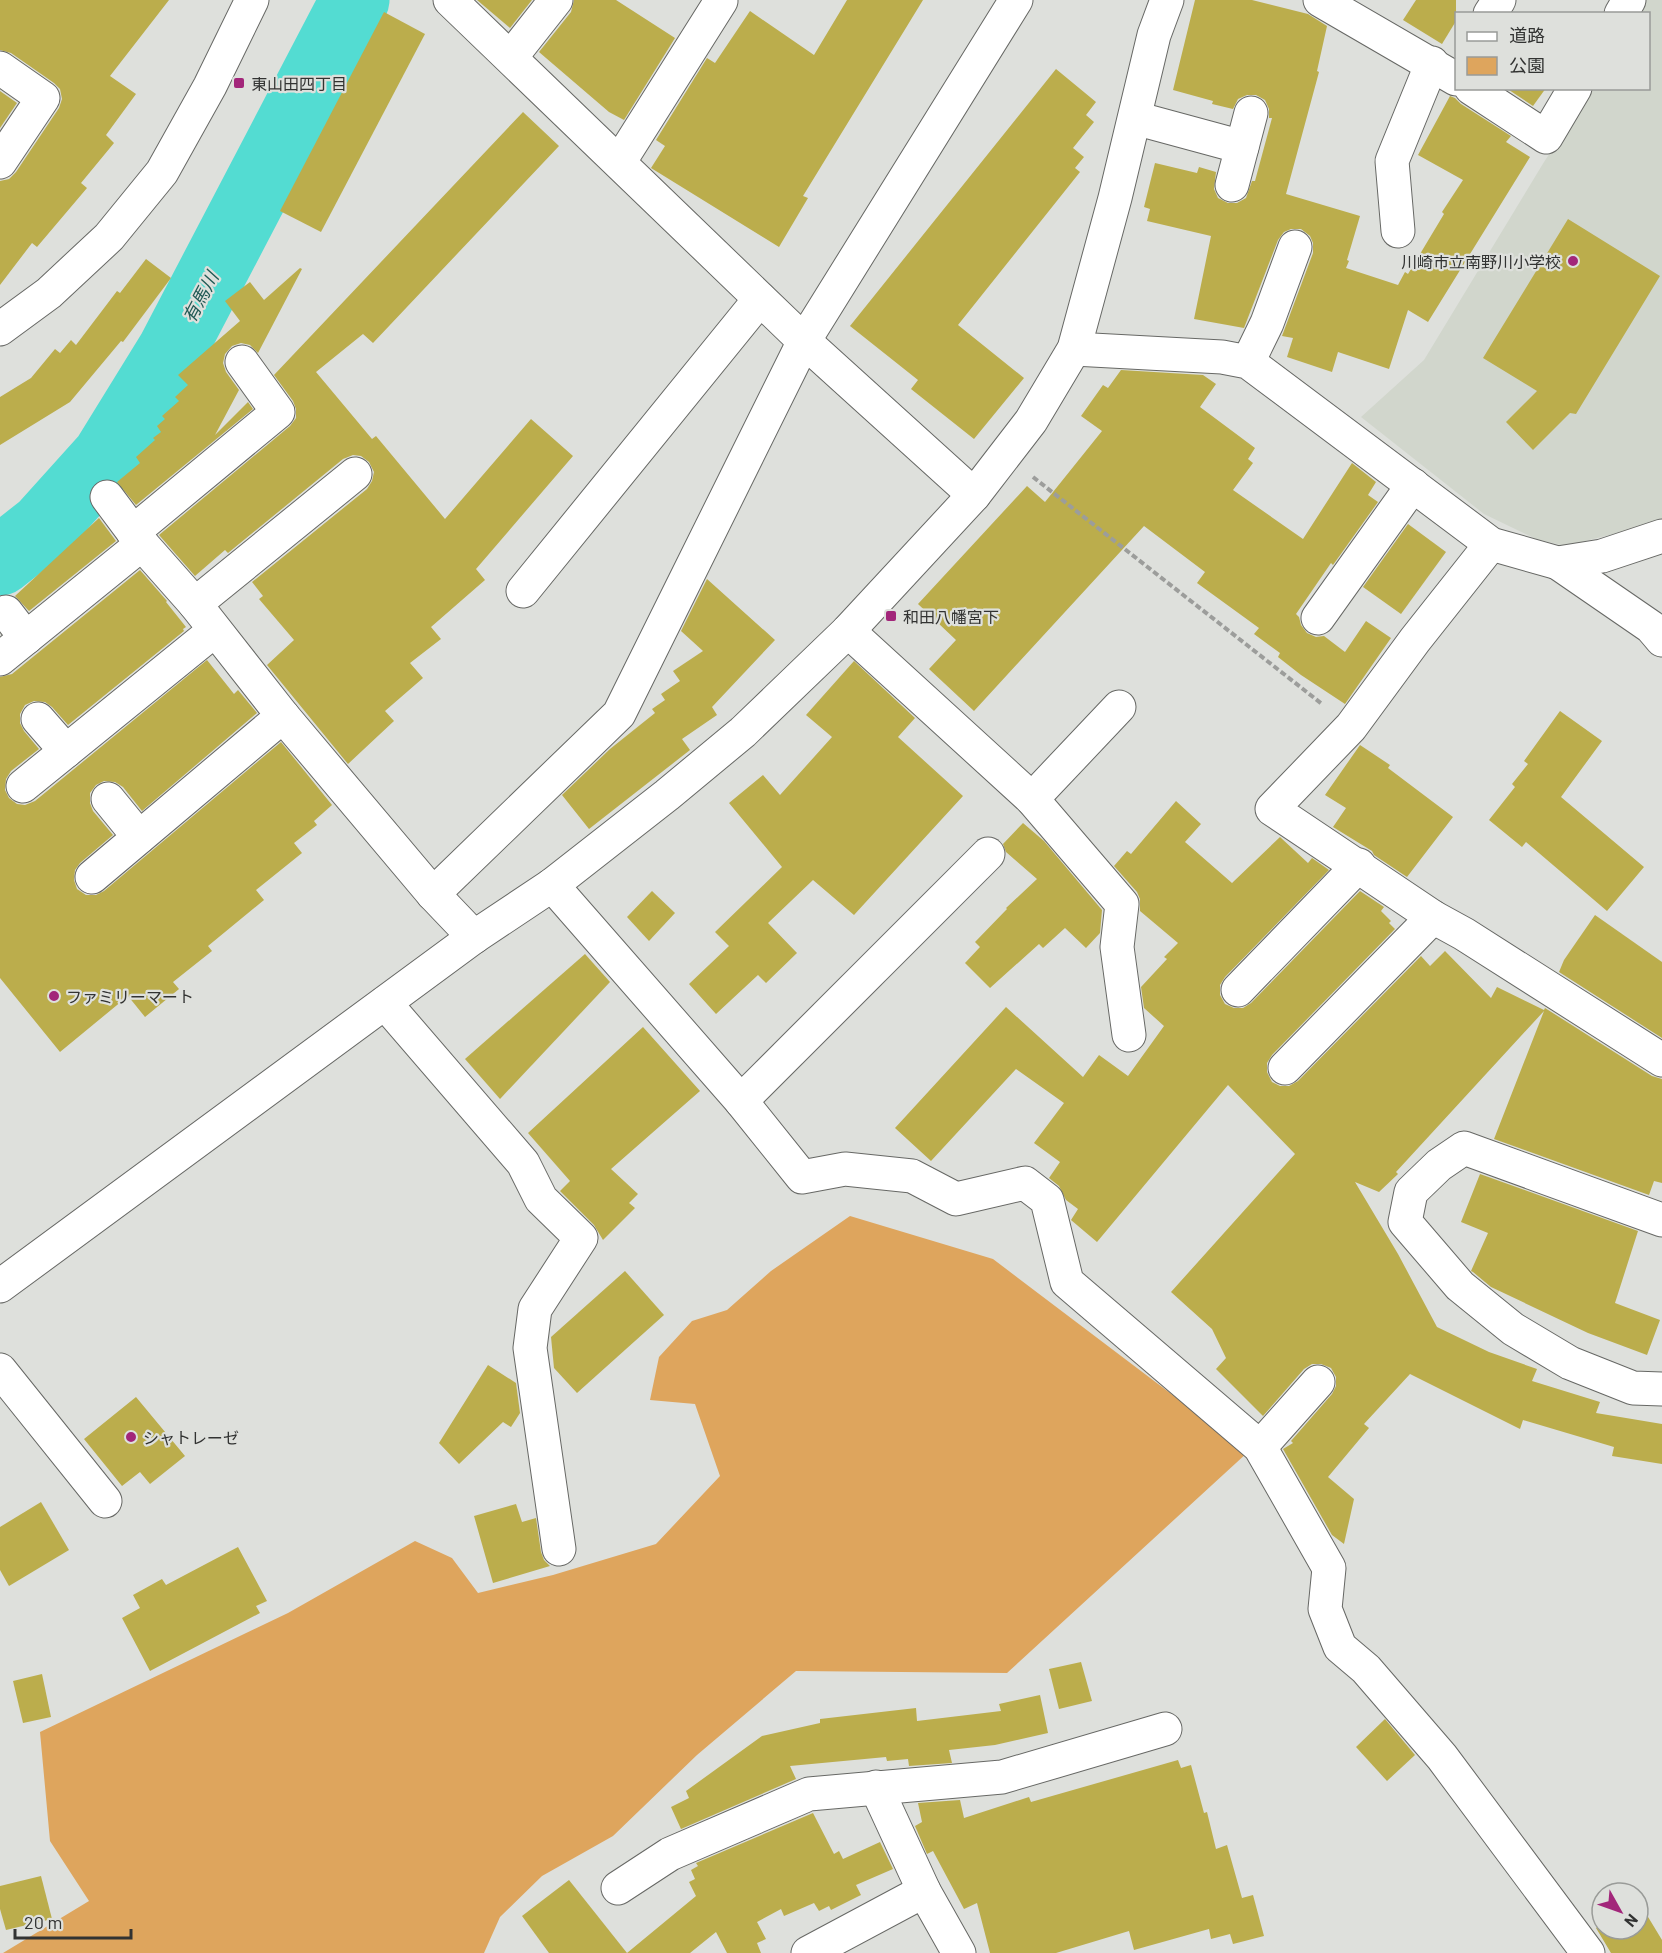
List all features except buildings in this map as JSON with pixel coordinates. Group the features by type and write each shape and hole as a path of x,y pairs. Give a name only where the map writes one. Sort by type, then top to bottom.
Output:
{"street":[{"path":"0,329 49,294 109,237 162,172 210,86 252,0"},
{"path":"450,0 620,161 804,341 974,495"},
{"path":"511,57 556,0"},
{"path":"433,894 619,714 804,341 1016,0"},
{"path":"0,1286 474,937 552,885 667,795 743,732 848,631 974,495 1031,421 1074,350 1116,198 1154,35 1167,0"},
{"path":"1320,0 1453,74 1392,161 1398,231"},
{"path":"620,161 721,1"},
{"path":"0,68 43,98 0,162"},
{"path":"1477,90 1546,137 1574,90"},
{"path":"1232,185 1251,112"},
{"path":"1135,118 1242,147"},
{"path":"1248,362 1267,323 1295,246"},
{"path":"523,591 760,299"},
{"path":"1074,350 1222,357 1248,362 1491,544 1558,563 1651,627 1662,640"},
{"path":"0,659 278,412 242,362"},
{"path":"195,604 355,474"},
{"path":"1318,618 1413,485"},
{"path":"107,497 137,538 195,604 214,631 284,716 433,894 474,937"},
{"path":"1558,563 1602,556 1662,536"},
{"path":"1491,544 1415,640 1351,727 1272,809 1359,865 1433,917 1464,934 1662,1060"},
{"path":"6,612 26,638"},
{"path":"23,786 214,631"},
{"path":"848,631 1032,800 1122,904 1117,947 1129,1035"},
{"path":"1032,800 1119,706"},
{"path":"92,877 284,716"},
{"path":"38,719 66,751"},
{"path":"108,799 139,837"},
{"path":"741,1101 988,854"},
{"path":"1238,990 1359,865"},
{"path":"552,885 741,1101 802,1177 845,1169 912,1176 956,1199 1025,1183 1047,1200 1067,1282 1260,1447 1329,1568 1325,1609 1340,1647 1366,1669 1443,1757 1588,1953"},
{"path":"1285,1068 1433,917"},
{"path":"386,1003 523,1163 541,1199 581,1238 535,1309 530,1348 559,1549"},
{"path":"1662,1220 1464,1148 1439,1165 1411,1192 1405,1222 1460,1286 1514,1329 1570,1363 1633,1388 1662,1389"},
{"path":"0,1370 105,1501"},
{"path":"1260,1447 1318,1382"},
{"path":"618,1888 670,1854 809,1794 1002,1777 1165,1729"},
{"path":"876,1787 924,1891 959,1953"},
{"path":"808,1953 924,1891"}],"path":[{"path":"1005,454 1351,727"}],"shaded area":[{"name":"川崎市立南野川小学校","path":"1644,0 1662,0 1662,522 1565,546 1536,539 1484,514 1361,417 1424,360 1544,162 1591,90 1650,90 1650,12 1637,12"}],"green space":[{"path":"850,1216 993,1259 1248,1452 1007,1673 796,1671 697,1755 613,1836 542,1876 500,1917 484,1953 3,1953 89,1901 50,1841 40,1732 288,1613 415,1541 452,1558 478,1593 553,1575 656,1544 720,1476 695,1404 650,1400 659,1357 692,1321 727,1310 771,1271"}],"waterway":[{"name":"有馬川","path":"0,561 43,527 106,457 172,350 355,0"}],"place":[{"name":"東山田四丁目","path":"239,83"},
{"name":"川崎市立南野川小学校","path":"1573,261"},
{"name":"和田八幡宮下","path":"891,616"},
{"name":"ファミリーマート","path":"54,996"},
{"name":"シャトレーゼ","path":"131,1437"}]}
